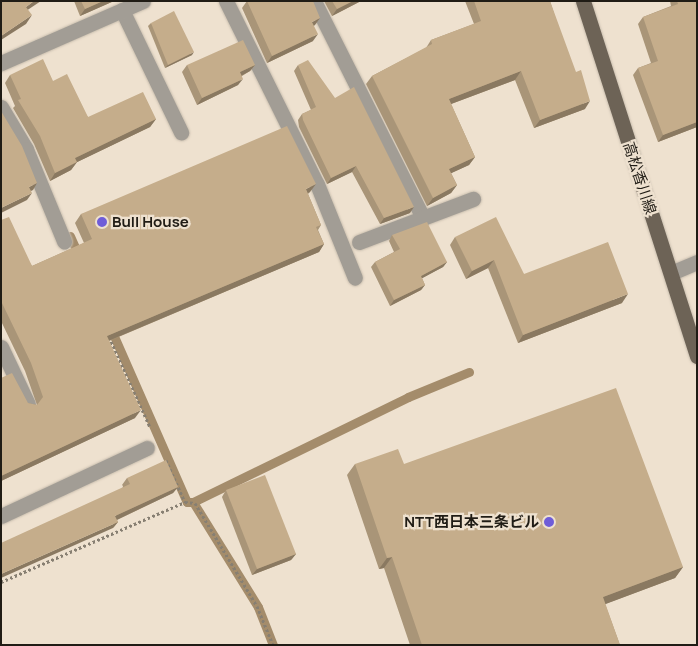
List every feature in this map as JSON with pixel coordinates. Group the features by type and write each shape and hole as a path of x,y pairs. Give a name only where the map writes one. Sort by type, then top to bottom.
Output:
{"main road":[{"name":"高松香川線","path":"582,1 697,356"}],"street":[{"path":"1,63 143,1"},
{"path":"226,1 317,184 355,278"},
{"path":"314,1 423,218"},
{"path":"122,10 181,132"},
{"path":"1,107 26,149 64,241"},
{"path":"360,242 474,199"},
{"path":"671,273 697,262"},
{"path":"1,347 28,404"},
{"path":"1,516 147,448"}],"path":[{"path":"106,331 152,430"},
{"path":"164,457 186,502"},
{"path":"1,582 186,502 195,503 257,606 273,645"}],"building":[{"path":"1,1 34,1 26,7 32,15 1,36"},
{"path":"81,1 103,1 85,9"},
{"path":"247,1 313,1 320,18 312,22 318,34 272,56"},
{"path":"332,1 353,1 337,9"},
{"path":"474,1 550,1 576,72 581,70 590,101 540,120 521,71 449,99 475,157 449,169 457,185 433,198 372,76 432,44 431,40 481,21"},
{"path":"677,1 697,1 697,122 663,135 638,68 658,61 643,17 678,4"},
{"path":"174,11 194,52 168,65 151,23"},
{"path":"243,40 255,65 240,72 243,79 202,98 187,65"},
{"path":"43,59 53,81 67,74 88,117 143,92 156,119 75,158 77,162 55,173 40,136 18,100 21,99 10,75"},
{"path":"308,60 335,98 354,87 414,207 384,218 356,166 331,178 303,120 302,114 316,107 298,65"},
{"path":"1,111 22,146 37,183 29,187 32,193 1,208"},
{"path":"287,126 316,184 306,189 321,225 316,227 324,244 107,336 141,410 1,476 1,378 12,373 28,403 37,405 43,397 31,363 1,301 1,220 9,217 32,266 92,239 81,214"},
{"path":"496,217 524,274 608,242 628,294 523,335 494,260 472,271 455,237"},
{"path":"427,222 447,262 421,276 425,285 394,300 375,262 400,249 392,235"},
{"name":"NTT西日本三条ビル","path":"616,388 683,567 603,597 620,645 422,645 392,557 387,558 355,464 398,449 404,464"},
{"path":"166,460 178,487 115,516 118,522 1,574 1,543 130,484 127,478"},
{"path":"265,475 296,554 257,569 226,490"}],"waterway":[{"path":"70,236 80,258"},
{"path":"110,327 187,502 193,502 258,607 273,645"},
{"path":"193,502 408,397 469,372"}],"place":[{"name":"Bull House","path":"102,222"},
{"name":"NTT西日本三条ビル","path":"549,522"}]}
